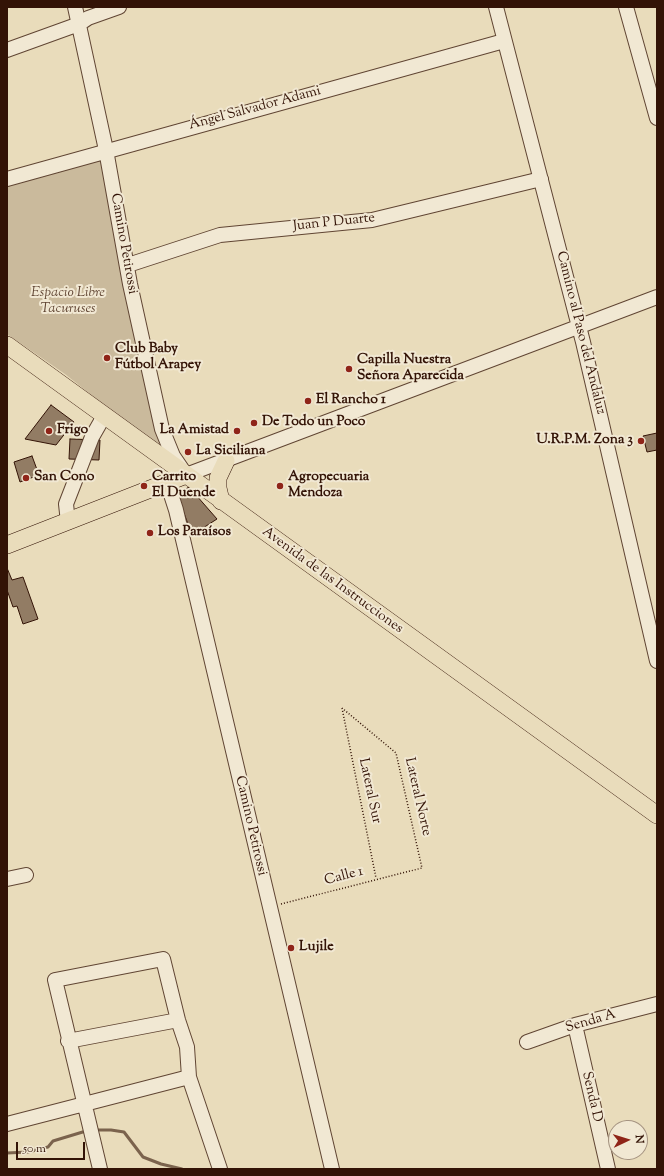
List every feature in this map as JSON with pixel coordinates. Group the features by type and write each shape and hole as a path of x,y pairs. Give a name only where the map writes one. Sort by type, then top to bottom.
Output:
{"main road":[{"name":"Avenida de las Instrucciones","path":"7,345 657,816"},
{"path":"160,456 162,471 160,485"},
{"path":"221,501 218,488 218,478 226,461"},
{"path":"7,545 186,475"}],"street":[{"name":"Camino Petirossi","path":"75,7 106,150 128,265 130,284 162,429 172,456 186,475"},
{"path":"7,50 79,24 88,18 119,7"},
{"name":"Camino al Paso del Andaluz","path":"496,7 579,327 657,661"},
{"path":"626,7 657,118"},
{"name":"Ángel Salvador Adami","path":"7,179 106,150 504,40"},
{"name":"Juan P Duarte","path":"128,265 220,235 372,220 540,178"},
{"path":"186,475 579,327 657,296"},
{"path":"68,522 66,504 92,437 104,416"},
{"name":"Camino Petirossi","path":"160,485 174,504 260,872 271,907 332,1169"},
{"path":"7,879 26,875"},
{"path":"100,1169 85,1102 68,1041 55,980 163,959 178,1020 187,1047 189,1077 220,1169"},
{"name":"Senda A","path":"527,1042 575,1025 657,1004"},
{"path":"68,1041 178,1020"},
{"name":"Senda D","path":"575,1025 608,1169"},
{"path":"7,1124 85,1102 189,1077"}],"path":[{"name":"Lateral Norte","path":"342,708 396,752 422,868"},
{"name":"Lateral Sur","path":"342,708 376,878"},
{"name":"Calle 1","path":"271,907 376,878 422,868"}],"green space":[{"name":"Espacio Libre Tacuruses","path":"101,158 161,441 158,445 153,444 65,374 7,334 7,179"}],"building":[{"name":"Frigo","path":"51,405 74,422 56,445 25,439"},
{"path":"657,433 657,450 647,452 643,436"},
{"path":"70,439 100,440 99,460 69,459"},
{"path":"32,456 39,475 20,482 14,462"},
{"path":"189,487 217,519 192,535 177,494"},
{"path":"7,568 12,580 23,577 38,619 23,624 17,606 13,607 7,590"}],"waterway":[{"path":"94,1130 124,1132 143,1157 161,1164 182,1169"},
{"path":"7,1153 28,1152 48,1147 53,1141 86,1131"}],"place":[{"name":"Club Baby Fútbol Arapey","path":"107,358"},
{"name":"Capilla Nuestra Señora Aparecida","path":"349,369"},
{"name":"El Rancho 1","path":"308,401"},
{"name":"De Todo un Poco","path":"254,423"},
{"name":"Frigo","path":"49,431"},
{"name":"La Amistad","path":"237,431"},
{"name":"U.R.P.M. Zona 3","path":"641,441"},
{"name":"La Siciliana","path":"188,452"},
{"name":"San Cono","path":"26,478"},
{"name":"Carrito El Duende","path":"144,486"},
{"name":"Agropecuaria Mendoza","path":"280,486"},
{"name":"Los Paraísos","path":"150,533"},
{"name":"Lujile","path":"291,948"}]}
